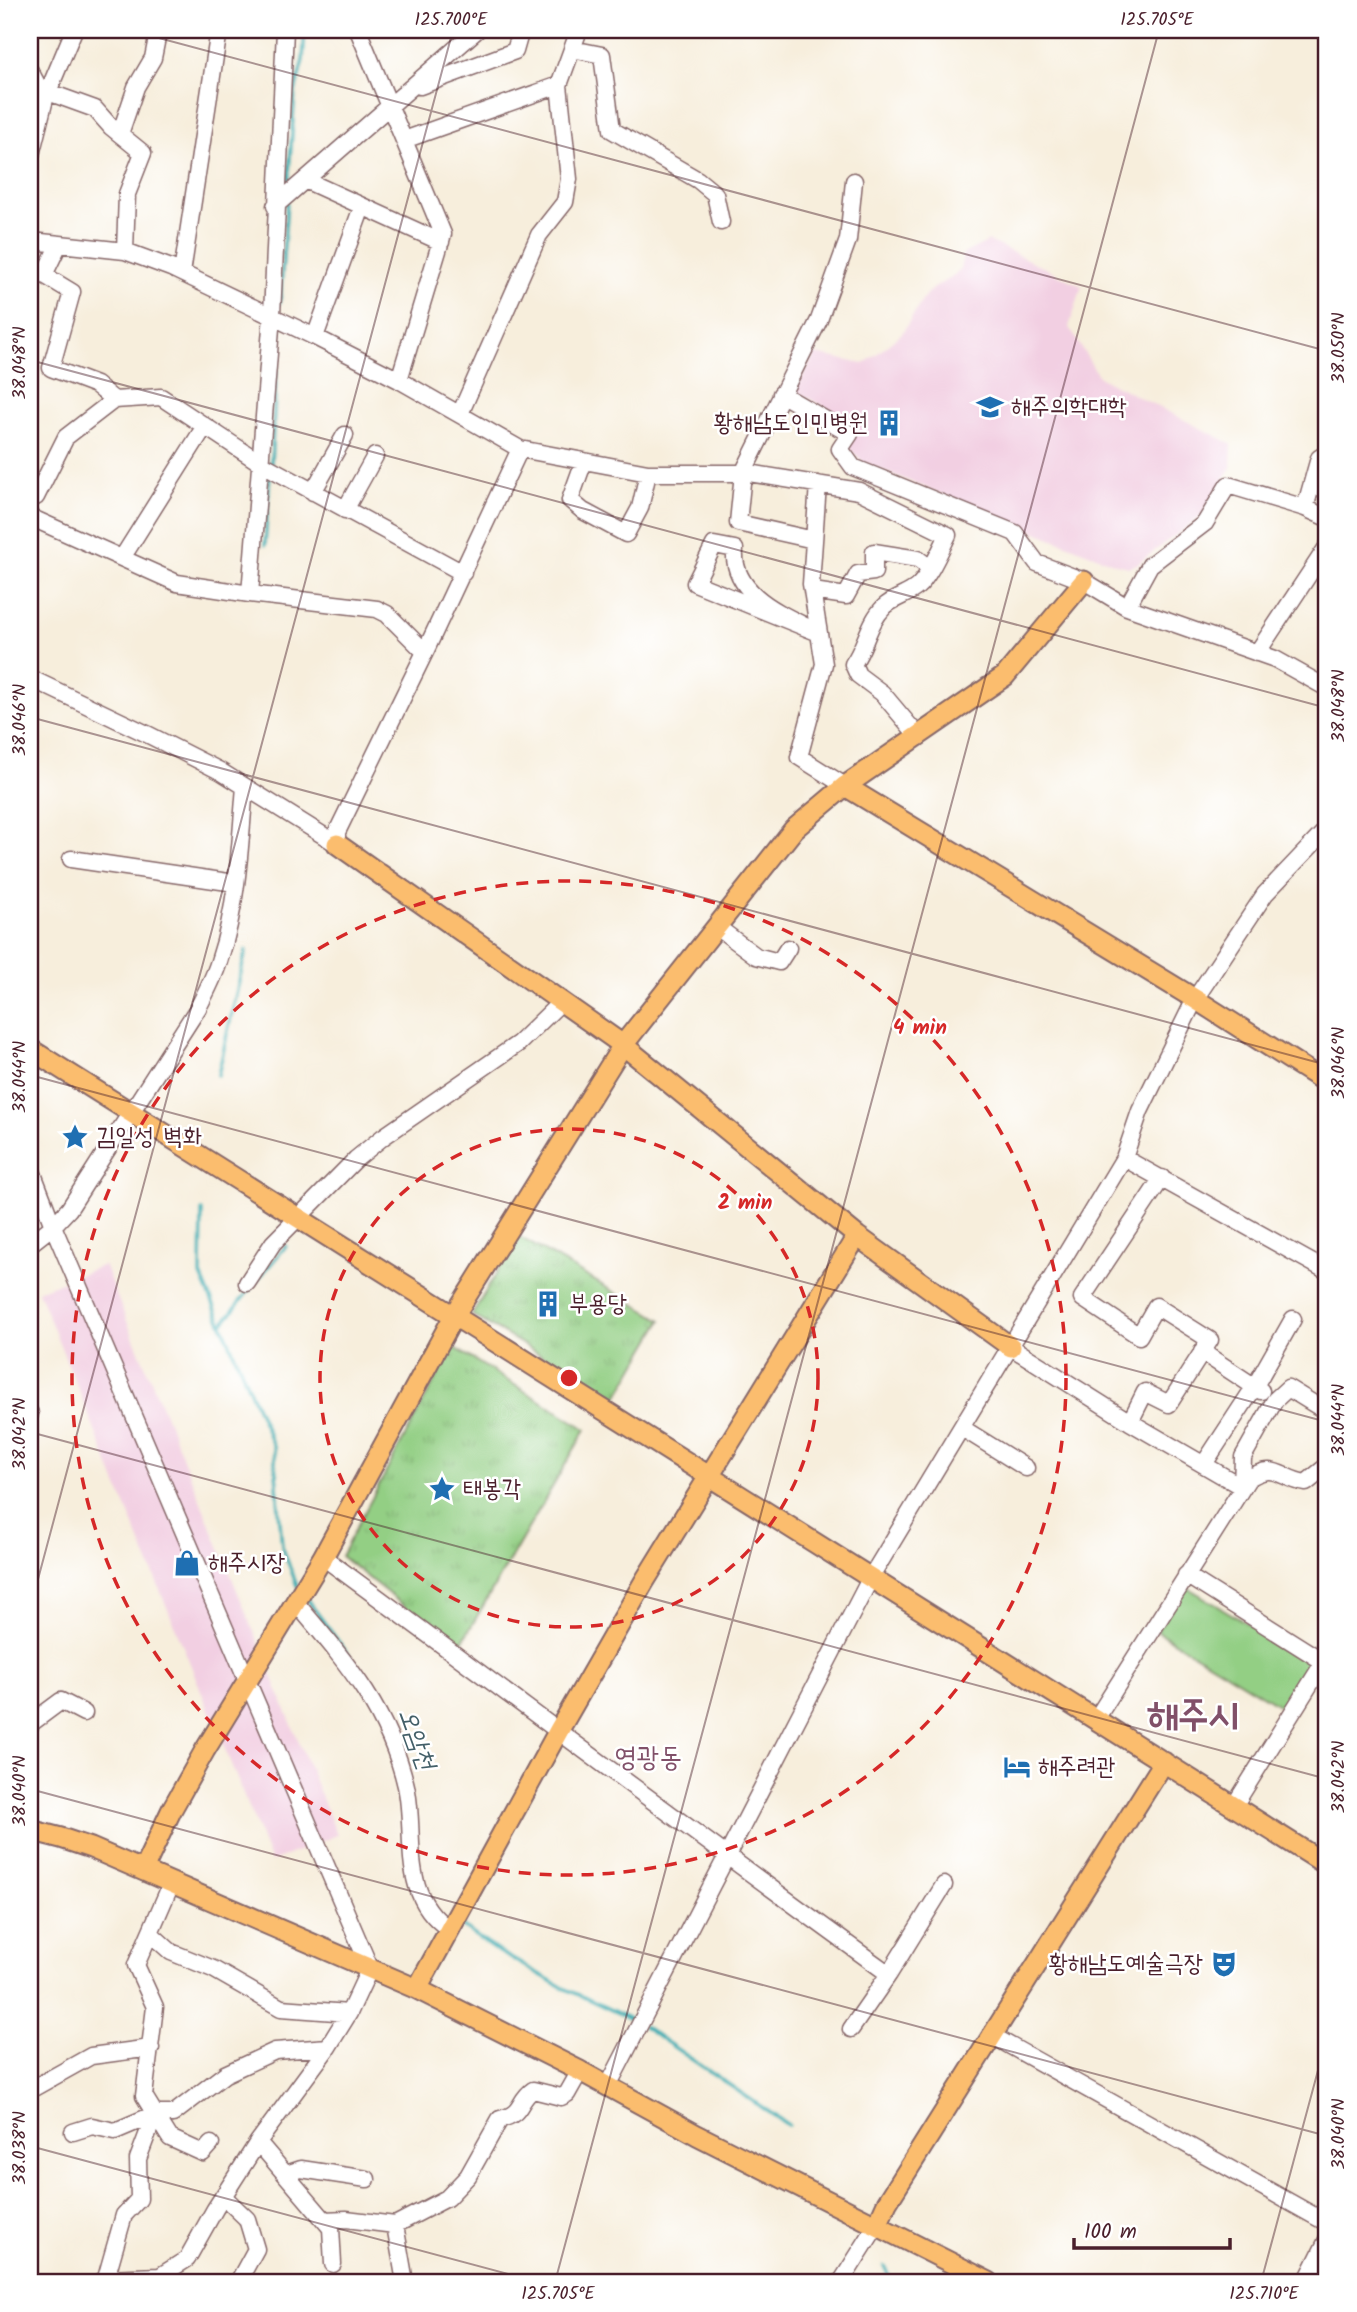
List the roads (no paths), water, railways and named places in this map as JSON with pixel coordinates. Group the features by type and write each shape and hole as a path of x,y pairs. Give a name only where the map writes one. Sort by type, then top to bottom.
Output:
{"main road":[{"path":"143,1870 172,1809 205,1750 323,1557 454,1316 623,1045 794,829 845,786 1005,676 1084,580"},
{"path":"845,786 1195,999 1327,1083"},
{"path":"337,844 623,1045 856,1236 1011,1347"},
{"path":"30,1049 1327,1865"},
{"path":"417,1989 559,1730 644,1582 856,1236"},
{"path":"877,2225 887,2203 1164,1762"},
{"path":"30,1830 61,1838 143,1870 417,1989 580,2071 697,2135 989,2282"}],"street":[{"path":"30,159 47,96 74,30"},
{"path":"120,134 136,87 153,58 157,38 149,30"},
{"path":"182,274 219,30"},
{"path":"250,594 259,462 277,318 275,206 285,30"},
{"path":"358,30 443,234 399,380"},
{"path":"275,206 477,30"},
{"path":"412,89 515,51 521,30"},
{"path":"460,414 539,235 565,202 569,179 559,85 579,30"},
{"path":"572,49 602,55 612,130 698,180 715,194 721,222"},
{"path":"30,71 47,96 95,110 143,153 127,194 125,251"},
{"path":"404,140 559,85"},
{"path":"305,180 441,242"},
{"path":"814,540 738,523 743,473 819,320 848,240 854,181"},
{"path":"315,337 362,206"},
{"path":"30,235 32,241 125,251 182,274 277,318 399,380 520,449 648,473 743,473 859,491 947,535 919,587 886,605 866,635 863,650 853,664 858,675 882,693 919,737"},
{"path":"59,244 37,273 72,292 51,368 96,385 114,400"},
{"path":"781,394 850,434 840,449 853,467 1015,533 1037,563 1084,580 1127,607 1275,659 1327,688"},
{"path":"30,508 34,487 66,437 114,400 161,397 259,462 463,573"},
{"path":"122,558 205,426"},
{"path":"313,492 345,435"},
{"path":"337,844 337,832 520,449"},
{"path":"1305,508 1319,458 1327,453"},
{"path":"345,510 375,456"},
{"path":"584,461 570,500 583,511 626,534 640,508 648,473"},
{"path":"818,484 813,591 824,664 799,757 845,786"},
{"path":"1127,607 1150,565 1205,523 1228,485 1305,508 1327,518"},
{"path":"30,517 177,583 377,609 387,614 425,652"},
{"path":"714,545 735,549 734,561 740,578 760,601 819,633 695,583 714,545"},
{"path":"1257,653 1327,547"},
{"path":"813,591 846,596 858,573 874,572 874,552 918,559 930,568"},
{"path":"30,678 147,734 245,787 337,844"},
{"path":"30,1244 69,1209 198,1008 211,981 227,933 245,787"},
{"path":"608,2086 871,1577 1124,1158 1139,1111 1195,999 1265,894 1327,829"},
{"path":"71,859 235,883"},
{"path":"717,927 756,956 779,962 788,948"},
{"path":"247,1283 273,1243 356,1159 383,1137 519,1043 561,1002"},
{"path":"1124,1158 1327,1271"},
{"path":"30,1166 53,1226 370,1968 349,2012 328,2047 258,2141 187,2259 160,2276 148,2279 104,2280 124,2215 139,2199 138,2159 155,2115"},
{"path":"1130,1422 1145,1392 1168,1404 1210,1340 1156,1306 1139,1336 1082,1298 1162,1178"},
{"path":"1204,1464 1255,1386 1293,1319"},
{"path":"1011,1347 1130,1422 1242,1486"},
{"path":"1202,1352 1275,1400"},
{"path":"1242,1486 1243,1457 1275,1400 1288,1388 1327,1412"},
{"path":"962,1428 1026,1468"},
{"path":"1096,1719 1242,1486 1255,1474 1274,1470 1297,1482 1306,1483 1327,1466"},
{"path":"323,1557 559,1730 727,1858 889,1974"},
{"path":"1186,1575 1326,1659 1234,1806"},
{"path":"296,1603 354,1672 390,1734 406,1788 411,1860 425,1904 434,1919 453,1922"},
{"path":"30,1724 61,1701 84,1713"},
{"path":"172,1882 136,1965 155,2007 144,2096 170,2138 203,2153 211,2144"},
{"path":"851,2029 944,1885"},
{"path":"150,1933 171,1952 213,1969 281,2008 349,2012"},
{"path":"992,2035 1327,2223"},
{"path":"73,2132 92,2126 115,2130 155,2115 173,2114 225,2074 275,2050 328,2047"},
{"path":"30,2090 91,2056 151,2048"},
{"path":"324,2220 346,2219 395,2225 447,2198 468,2176 500,2119 519,2111 527,2094 533,2090 561,2097 566,2094 580,2071"},
{"path":"258,2141 331,2228 334,2264"},
{"path":"286,2174 301,2169 367,2179"},
{"path":"223,2196 247,2219 256,2249 238,2282"},
{"path":"395,2225 405,2282"},
{"path":"841,2282 877,2225"},
{"path":"1306,2282 1327,2240"}],"waterway":[{"path":"288,187 295,92 303,60 305,30"},
{"path":"280,302 287,202"},
{"path":"271,463 279,328"},
{"path":"265,545 270,474"},
{"path":"218,1075 246,950"},
{"name":"오암천","path":"202,1211 201,1275 274,1448 282,1546 297,1586"},
{"path":"256,1282 286,1246"},
{"path":"223,1323 251,1288"},
{"name":"오암천","path":"306,1598 376,1692 384,1708"},
{"name":"오암천","path":"394,1727 403,1749"},
{"name":"오암천","path":"460,1925 496,1950 562,1987 637,2022"},
{"name":"오암천","path":"643,2026 788,2125"},
{"name":"오암천","path":"884,2266 892,2282"}],"place":[{"name":"해주의학대학","path":"990,407"},
{"name":"황해남도인민병원","path":"889,423"},
{"name":"김일성 벽화","path":"75,1137"},
{"name":"부용당","path":"548,1304"},
{"name":"태봉각","path":"442,1489"},
{"name":"해주시장","path":"187,1563"},
{"name":"해주려관","path":"1017,1767"},
{"name":"황해남도예술극장","path":"1224,1964"}],"district":[{"name":"해주시","path":"1193,1717"},
{"name":"영광동","path":"648,1758"}]}
